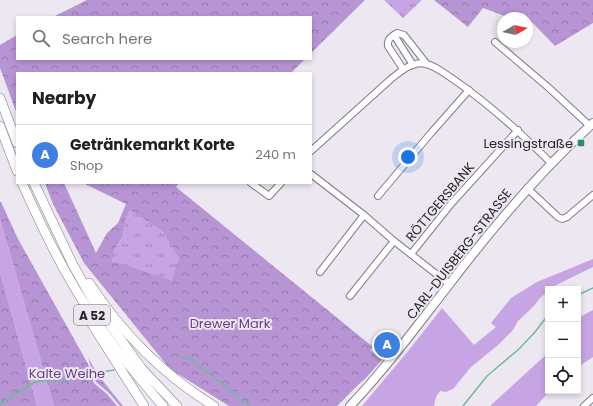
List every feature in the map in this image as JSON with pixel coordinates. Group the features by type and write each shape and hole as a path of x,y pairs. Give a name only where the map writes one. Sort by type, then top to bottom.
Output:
{"highway":[{"path":"0,98 16,140"},
{"path":"0,126 16,168"},
{"name":"A 52","path":"22,184 67,274 90,312 116,349 163,406"},
{"name":"A 52","path":"34,184 72,265 95,304 138,363 176,406"},
{"path":"37,215 41,235 63,276 110,354 144,406"},
{"path":"72,265 82,273 106,308 123,329 148,355 177,381 214,406"}],"main road":[{"name":"CARL-DUISBERG-STRASSE","path":"350,406 392,360 449,284 527,188 591,124"}],"street":[{"path":"403,69 388,46 388,40 397,33 404,35 426,63 469,90 518,130 551,163"},
{"path":"394,35 413,65"},
{"path":"495,42 591,124"},
{"path":"312,150 403,69 413,65 426,63"},
{"path":"378,196 469,90"},
{"name":"RÖTTGERSBANK","path":"411,254 451,204 518,130"},
{"name":"RÖTTGERSBANK","path":"312,175 449,284"},
{"path":"252,184 269,196 280,184"},
{"path":"527,188 558,218 562,219 593,195"},
{"path":"320,272 364,215"},
{"path":"350,296 394,241"},
{"path":"584,406 593,398"}],"green space":[{"path":"87,0 365,0 312,52 312,16 55,16"},
{"path":"384,0 422,0 403,18"},
{"path":"434,0 593,0 593,23 555,46 533,23 533,12 497,13 483,8 468,27"},
{"path":"16,36 16,60 304,60 292,72 16,72 16,111 0,68 0,45"},
{"name":"Drewer Mark","path":"45,184 64,184 96,253 107,233 118,223 126,204 85,184 178,184 176,187 373,347 370,350 382,360 337,406 229,406 170,369 84,263 53,204","holes":["126,217 123,264 112,261 115,255 114,251 123,236"]},
{"name":"Kalte Weihe","path":"0,202 18,239 88,364 94,383 107,394 117,406 54,406 0,219"},
{"path":"130,210 163,231 179,258 172,281 123,264 112,262 115,255 114,251 123,236 126,217"},
{"path":"0,219 54,406 37,406 0,272"},
{"path":"593,259 593,267 554,286 545,286 545,294 518,321 513,330 498,345 471,367 453,389 446,392 440,391 436,397 434,406 362,406 442,308 474,345 496,327 491,323 511,298 537,282"},
{"name":"Kalte Weihe","path":"0,272 37,406 0,406"},
{"path":"593,310 593,357 581,365 581,322 581,316"},
{"path":"545,356 545,394 547,394 536,406 490,406"},
{"path":"88,358 98,375 123,406 120,406 109,393 96,382"}],"waterway":[{"path":"581,294 593,288"},
{"path":"463,406 487,376 519,349 545,319"},
{"path":"180,356 188,357 250,406"},
{"path":"0,404 35,382 46,380 65,381 81,375 114,370"}],"place":[{"name":"Lessingstraße","path":"581,143"},
{"name":"Getränkemarkt Korte","path":"387,345"}]}
